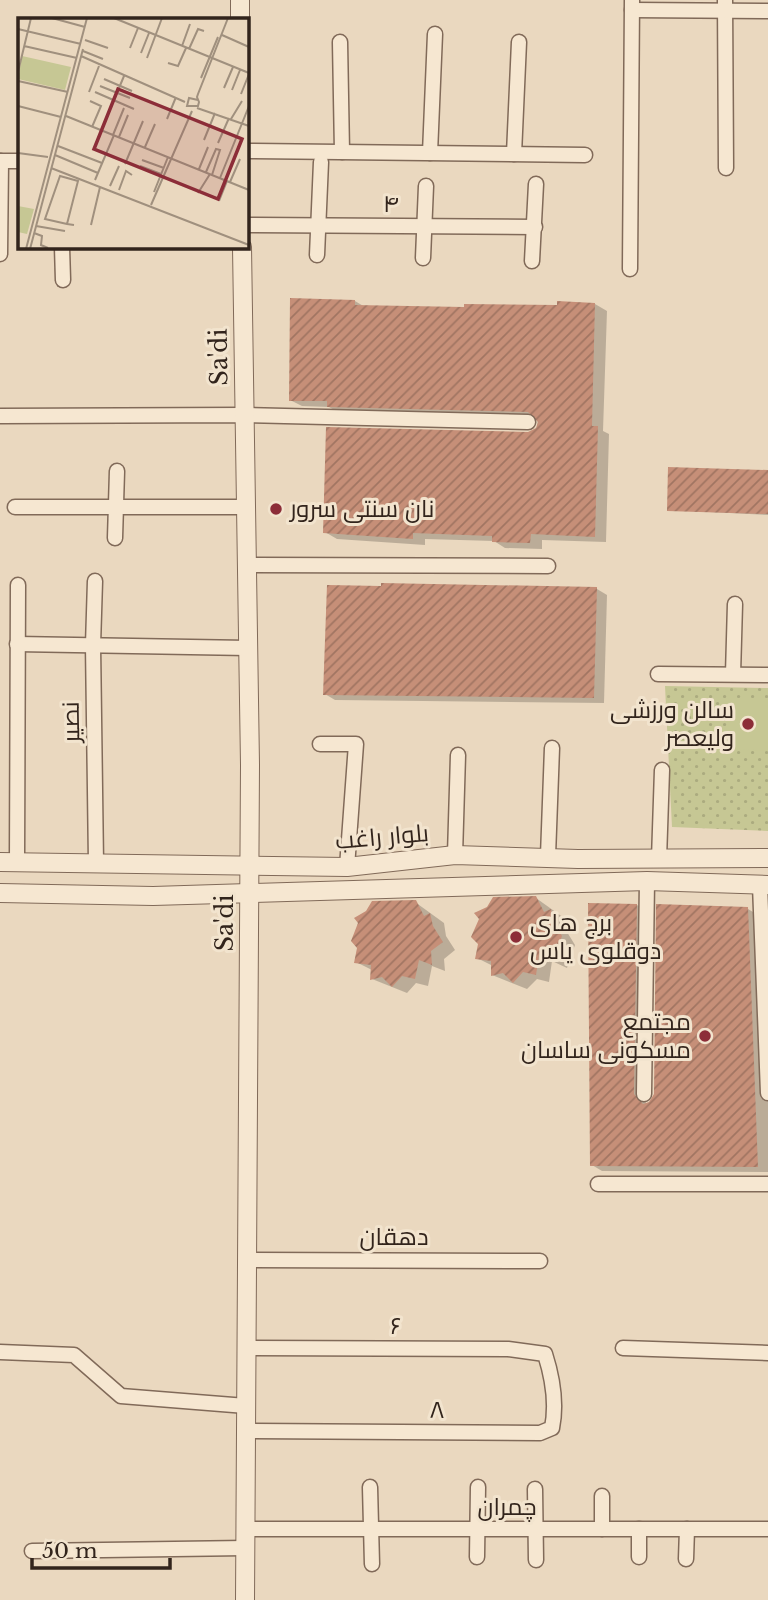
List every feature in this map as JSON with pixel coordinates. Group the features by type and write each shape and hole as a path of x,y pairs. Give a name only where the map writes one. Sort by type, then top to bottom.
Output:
{"street":[{"path":"240,0 240,18"},
{"path":"630,269 632,5 725,5 768,11"},
{"path":"725,5 726,168"},
{"path":"430,153 435,34"},
{"path":"341,42 342,152"},
{"path":"514,154 519,42"},
{"path":"248,152 585,155"},
{"path":"0,254 0,161 18,162"},
{"path":"317,255 321,162"},
{"path":"532,261 536,184"},
{"path":"423,258 426,187"},
{"name":"۴","path":"248,225 534,227"},
{"path":"62,248 63,280"},
{"name":"Sa'di","path":"242,248 250,866 245,1600"},
{"path":"0,416 244,415 528,422"},
{"path":"115,538 117,471"},
{"path":"15,507 246,507"},
{"path":"246,565 548,566"},
{"name":"نصیر","path":"95,581 93,645 96,863"},
{"path":"8,862 18,586"},
{"path":"733,674 735,604"},
{"path":"17,645 248,648"},
{"path":"658,674 768,675"},
{"path":"320,744 356,744 347,867"},
{"path":"548,856 552,748"},
{"path":"455,855 458,755"},
{"path":"659,859 662,770"},
{"name":"بلوار راغب","path":"8,862 347,867 455,855 768,858"},
{"path":"644,1094 646,881"},
{"name":"بلوار راغب","path":"0,893 153,896 646,881 764,885"},
{"path":"764,885 768,1094"},
{"path":"598,1184 768,1184"},
{"name":"دهقان","path":"247,1260 540,1261"},
{"name":"۶","path":"246,1348 508,1349 545,1354"},
{"path":"623,1348 768,1353"},
{"path":"0,1352 74,1355 121,1396 246,1406"},
{"name":"۸","path":"246,1431 540,1433 552,1428 556,1410 552,1375 545,1354"},
{"path":"370,1487 372,1564"},
{"path":"477,1557 478,1487"},
{"path":"535,1489 536,1560"},
{"path":"602,1496 602,1530"},
{"name":"چمران","path":"32,1551 371,1530 768,1530"},
{"path":"639,1530 639,1557"},
{"path":"687,1530 687,1559"}],"green space":[{"path":"665,686 768,688 768,831 672,827"},
{"name":"سالن ورزشی ولیعصر","path":"727,699 768,699 768,751 727,748"}],"building":[{"path":"290,298 355,300 355,305 464,307 464,304 557,305 557,301 595,303 592,426 598,426 595,537 531,534 530,543 492,542 492,536 413,533 413,539 323,533 326,427 528,432 536,428 538,422 528,412 327,407 327,401 289,401"},
{"path":"668,467 768,470 768,514 667,511"},
{"path":"381,583 597,587 594,698 323,695 327,585 381,586"},
{"name":"برج های دوقلوی یاس","path":"536,896 544,912 551,909 554,922 562,936 553,961 539,955 536,975 523,972 513,983 503,973 491,976 491,961 475,959 478,944 471,937 479,919 474,913 487,907 493,897"},
{"path":"416,900 424,916 430,913 433,926 443,942 431,951 432,965 419,960 415,979 402,976 392,987 382,977 370,980 371,965 354,963 357,948 351,941 358,923 354,918 366,911 372,901"},
{"name":"مجتمع مسکونی ساسان","path":"588,903 637,904 634,1094 643,1104 649,1102 654,1094 656,904 748,907 758,1167 590,1166"}],"place":[{"name":"نان سنتی سرور","path":"276,509"},
{"name":"سالن ورزشی ولیعصر","path":"748,724"},
{"name":"برج های دوقلوی یاس","path":"516,937"},
{"name":"مجتمع مسکونی ساسان","path":"705,1036"}]}
